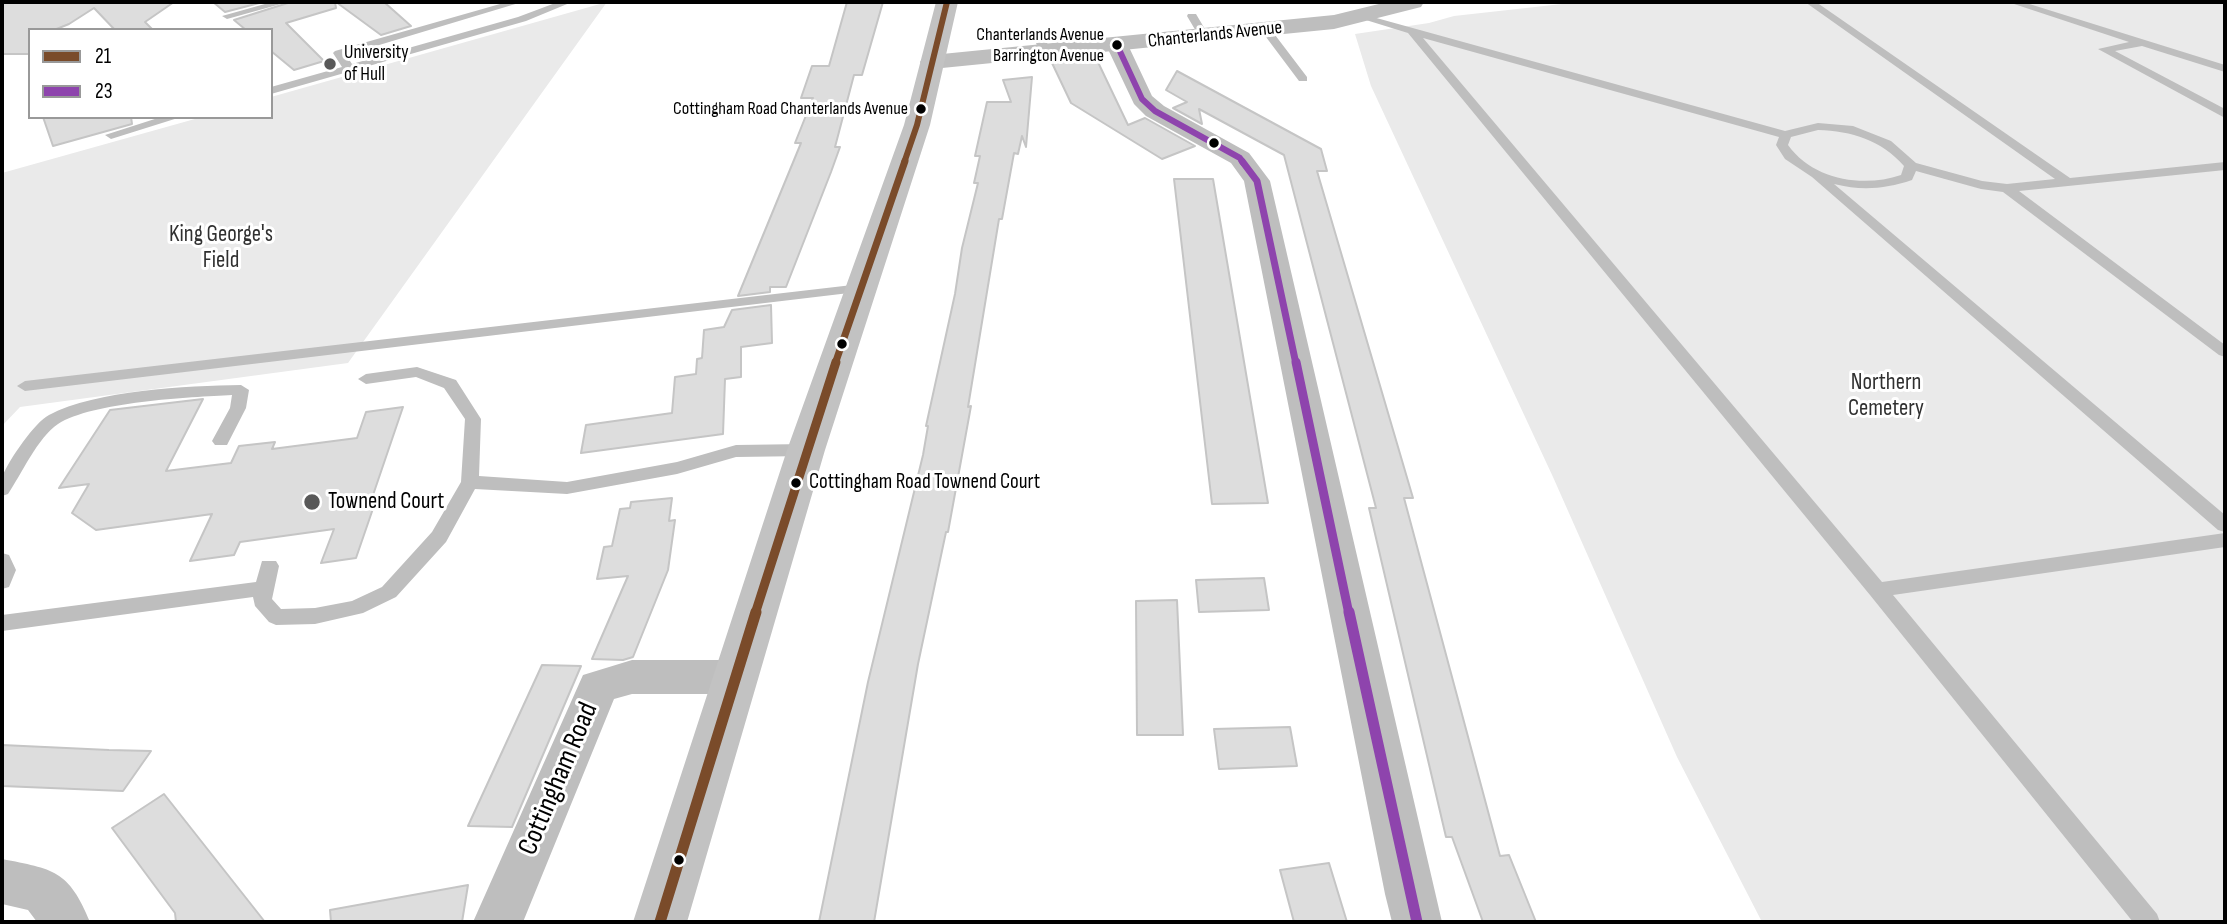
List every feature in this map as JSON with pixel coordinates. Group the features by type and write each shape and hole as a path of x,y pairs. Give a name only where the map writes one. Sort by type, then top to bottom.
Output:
{"main road":[{"path":"660,922 806,450 917,125 947,2"}],"street":[{"name":"Chanterlands Avenue","path":"935,51 1198,26 1395,2"},
{"name":"Chanterlands Avenue","path":"1041,42 1117,45 1198,26 1265,29 1334,22 1413,2"},
{"path":"1117,45 1142,99 1155,111 1240,158 1257,181 1409,894 1418,922"},
{"name":"Cottingham Road","path":"498,922 597,687 632,677 735,677"},
{"path":"2,882 43,890 65,922"}],"lane":[{"path":"228,16 283,2"},
{"path":"349,69 339,53 517,2"},
{"path":"273,89 522,19 567,2"},
{"path":"1810,2 2068,182"},
{"path":"2013,2 2225,69"},
{"path":"1358,16 1786,135"},
{"path":"1265,29 1303,79"},
{"path":"1412,31 1877,590 2148,922"},
{"path":"2146,43 2104,48 2225,114"},
{"path":"111,135 157,120"},
{"path":"2225,166 2007,188 1970,183 1911,166 1901,151 1867,134 1816,126 1797,129 1786,135 1782,145 1787,155 1812,172 2225,525"},
{"path":"1812,172 1862,184 1887,184 1907,177 1911,166"},
{"path":"2007,188 2225,352"},
{"path":"25,386 862,288"},
{"path":"2207,338 2225,336"},
{"path":"268,566 262,601 276,617 315,616 356,608 389,592 439,537 470,482 473,419 450,384 417,372 366,379"},
{"path":"2,490 50,421 77,410 142,399 241,390 238,408 221,441"},
{"path":"470,482 567,488 677,468 736,451 806,450"},
{"path":"1877,590 2225,540"},
{"path":"2,560 6,570 2,582"},
{"path":"2,622 264,588"}],"green space":[{"name":"King George's Field","path":"607,2 348,363 20,407 2,426 2,173 195,119 273,119 273,96"},
{"name":"Northern Cemetery","path":"1580,2 2225,2 2225,922 1762,922 1677,757 1553,477 1371,86 1355,34 1429,23 1454,16"}],"building":[{"path":"2,2 174,2 145,22 151,28 113,28 94,8 59,28 28,28 28,54 2,54"},
{"path":"213,2 263,2 225,12"},
{"path":"291,2 335,2 336,8 286,23 324,61 294,70 273,53 273,28 244,28 234,20"},
{"path":"336,2 384,2 411,26 381,35"},
{"path":"847,2 883,2 862,75 854,75 835,147 840,147 831,172 786,287 770,287 770,292 738,296 801,143 795,143 813,98 801,98 812,66 829,66"},
{"path":"1096,58 1128,125 1145,118 1195,146 1162,159 1071,103 1052,63"},
{"path":"1177,71 1321,149 1327,171 1317,171 1413,498 1404,498 1500,856 1509,855 1536,922 1483,922 1452,837 1446,837 1369,508 1376,508 1284,155 1199,109 1202,124 1173,108 1187,102 1166,90"},
{"path":"1032,77 1026,147 1022,136 1018,154 1014,153 1002,219 999,219 968,407 971,406 948,532 918,664 874,922 819,922 868,682 923,455 926,426 978,183 974,183 980,156 975,156 987,102 1011,102 1003,80"},
{"path":"44,119 131,119 132,124 53,146"},
{"path":"1174,179 1213,179 1268,503 1212,504"},
{"path":"771,305 772,343 741,347 741,377 725,379 723,434 581,453 586,425 672,413 675,377 696,374 697,359 702,358 704,330 724,327 732,310"},
{"path":"203,399 166,471 231,463 239,446 275,442 272,449 357,438 366,412 403,407 372,498 377,497 356,558 321,563 334,529 240,542 234,555 190,561 212,514 96,530 72,513 89,484 59,488 110,410"},
{"path":"672,498 669,521 675,520 668,570 633,657 623,660 592,659 628,576 597,579 604,547 612,546 620,509 630,508 631,502"},
{"path":"1264,578 1269,610 1199,612 1196,580"},
{"path":"1177,600 1183,735 1137,735 1136,601"},
{"path":"542,665 581,666 512,827 468,826"},
{"path":"1290,727 1297,766 1219,769 1214,729"},
{"path":"2,745 151,751 123,791 2,786"},
{"path":"164,794 265,922 176,922 175,913 112,828"},
{"path":"1329,863 1347,922 1294,922 1280,870"},
{"path":"468,885 462,922 331,922 330,910"}],"transit line":[{"name":"21","path":"660,922 806,450 917,125 947,2"},
{"name":"23","path":"1117,45 1142,99 1155,111 1240,158 1257,181 1417,922"}],"place":[{"name":"Chanterlands Avenue Barrington Avenue","path":"1117,45"},
{"name":"University of Hull","path":"330,64"},
{"name":"Cottingham Road Chanterlands Avenue","path":"921,109"},
{"name":"Cottingham Road Townend Court","path":"796,483"},
{"name":"Townend Court","path":"312,502"}]}
